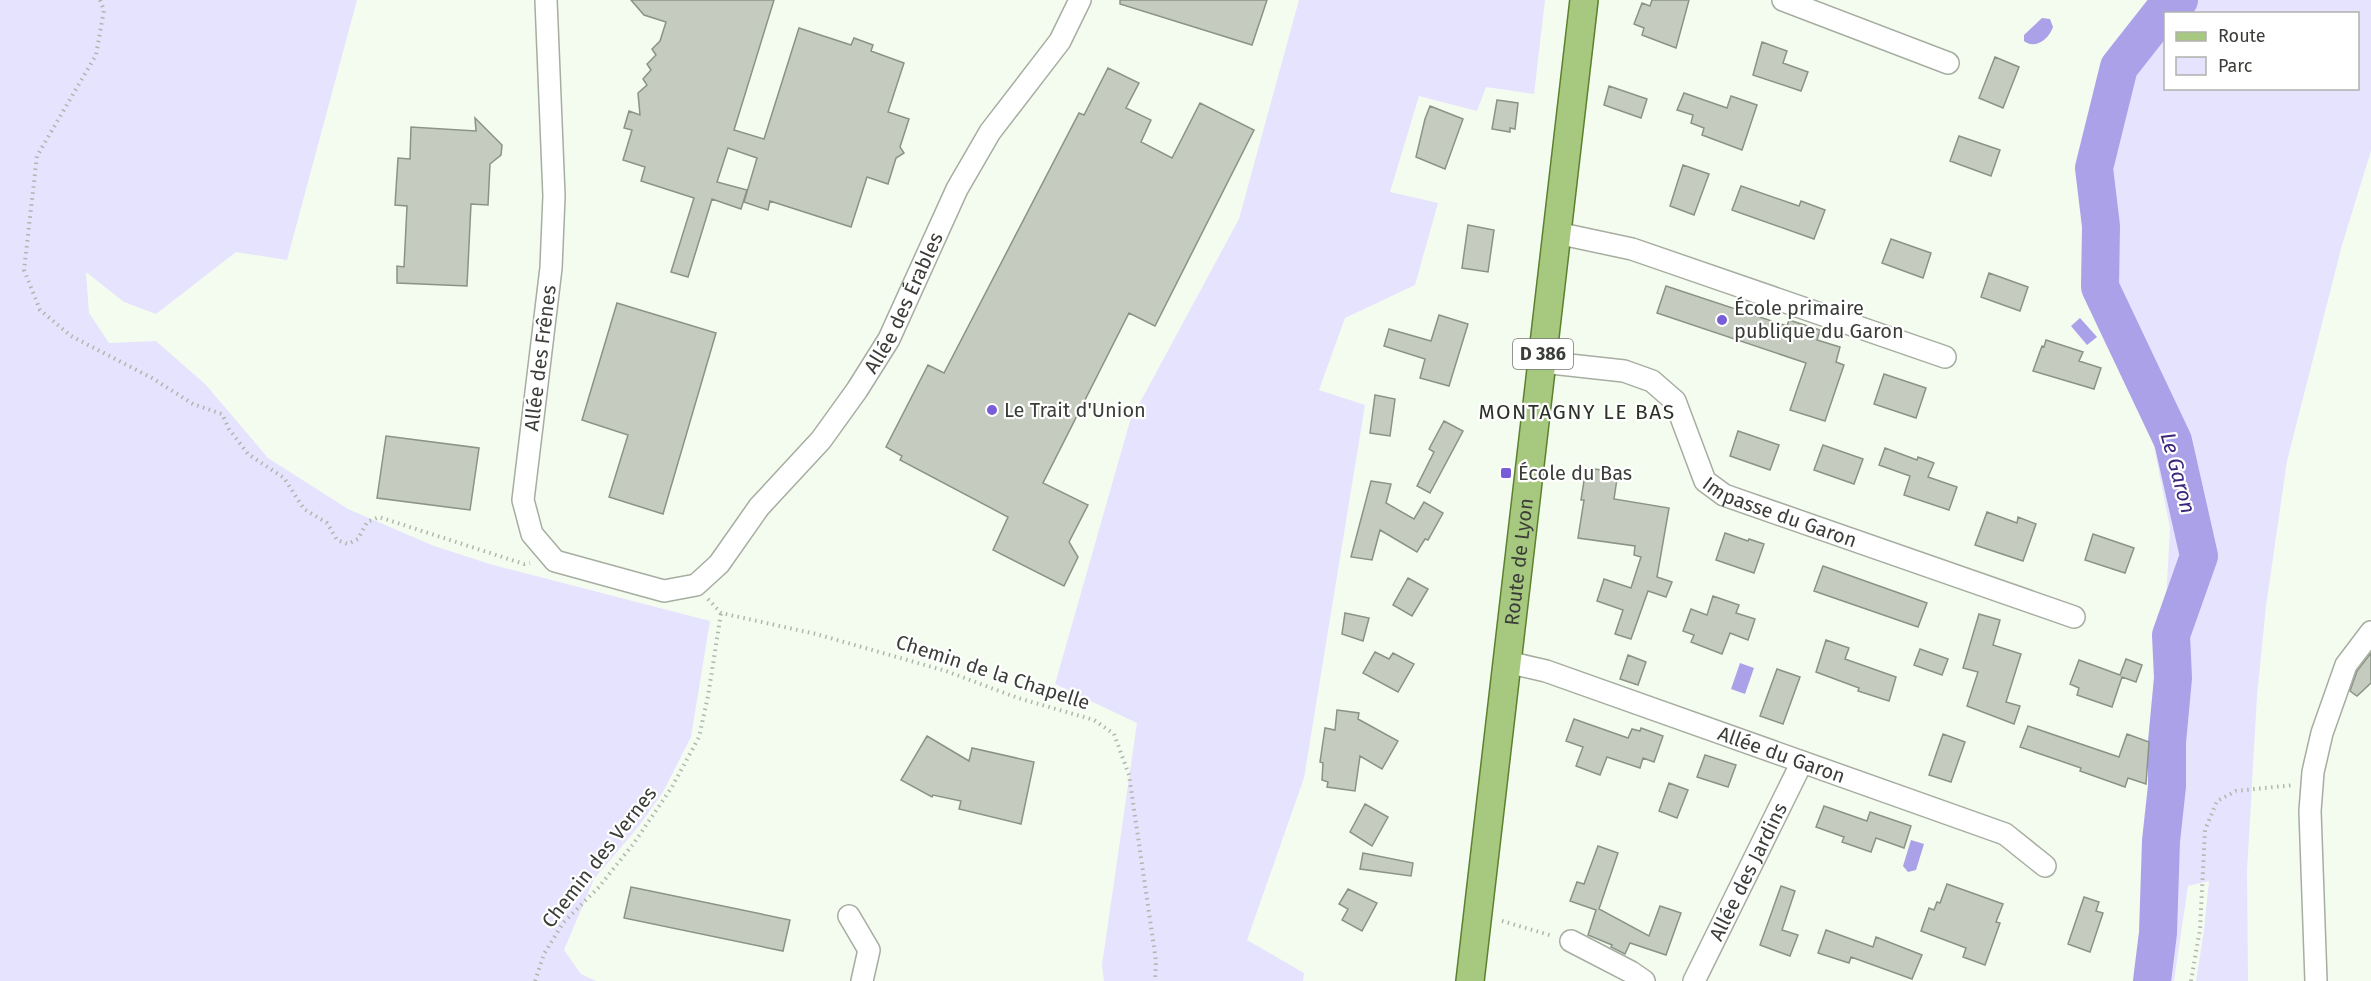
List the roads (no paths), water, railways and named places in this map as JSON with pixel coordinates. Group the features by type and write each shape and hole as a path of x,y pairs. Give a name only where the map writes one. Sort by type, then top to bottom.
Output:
{"main road":[{"name":"Route de Lyon","path":"1470,981 1584,0"}],"street":[{"name":"Allée des Frênes","path":"546,0 554,196 551,268 523,500 532,534 555,561 664,591 696,585"},
{"name":"Allée des Érables","path":"696,585 719,564 759,507 821,440 857,390 889,339 957,189 990,132 1060,42 1080,0"},
{"path":"1783,0 1948,63"},
{"path":"1557,233 1632,249 1945,357"},
{"name":"Impasse du Garon","path":"1542,362 1624,371 1652,381 1675,401 1705,481 1724,495 2074,617"},
{"path":"2316,981 2310,811 2313,778 2322,733 2346,664 2371,632"},
{"name":"Allée du Garon","path":"1507,662 1546,671 2005,834 2045,866"},
{"name":"Allée des Jardins","path":"1694,981 1802,762"},
{"path":"849,916 869,950 862,981"},
{"path":"1571,941 1644,981"}],"waterway":[{"name":"Le Garon","path":"2152,981 2158,933 2161,841 2167,786 2167,742 2173,678 2171,635 2199,556 2173,441 2100,287 2101,226 2094,168 2119,67 2163,11 2179,0"}],"place":[{"name":"École primaire publique du Garon","path":"1722,320"},
{"name":"Le Trait d'Union","path":"992,410"},
{"name":"École du Bas","path":"1506,473"}],"district":[{"name":"MONTAGNY LE BAS","path":"1577,412"}]}
